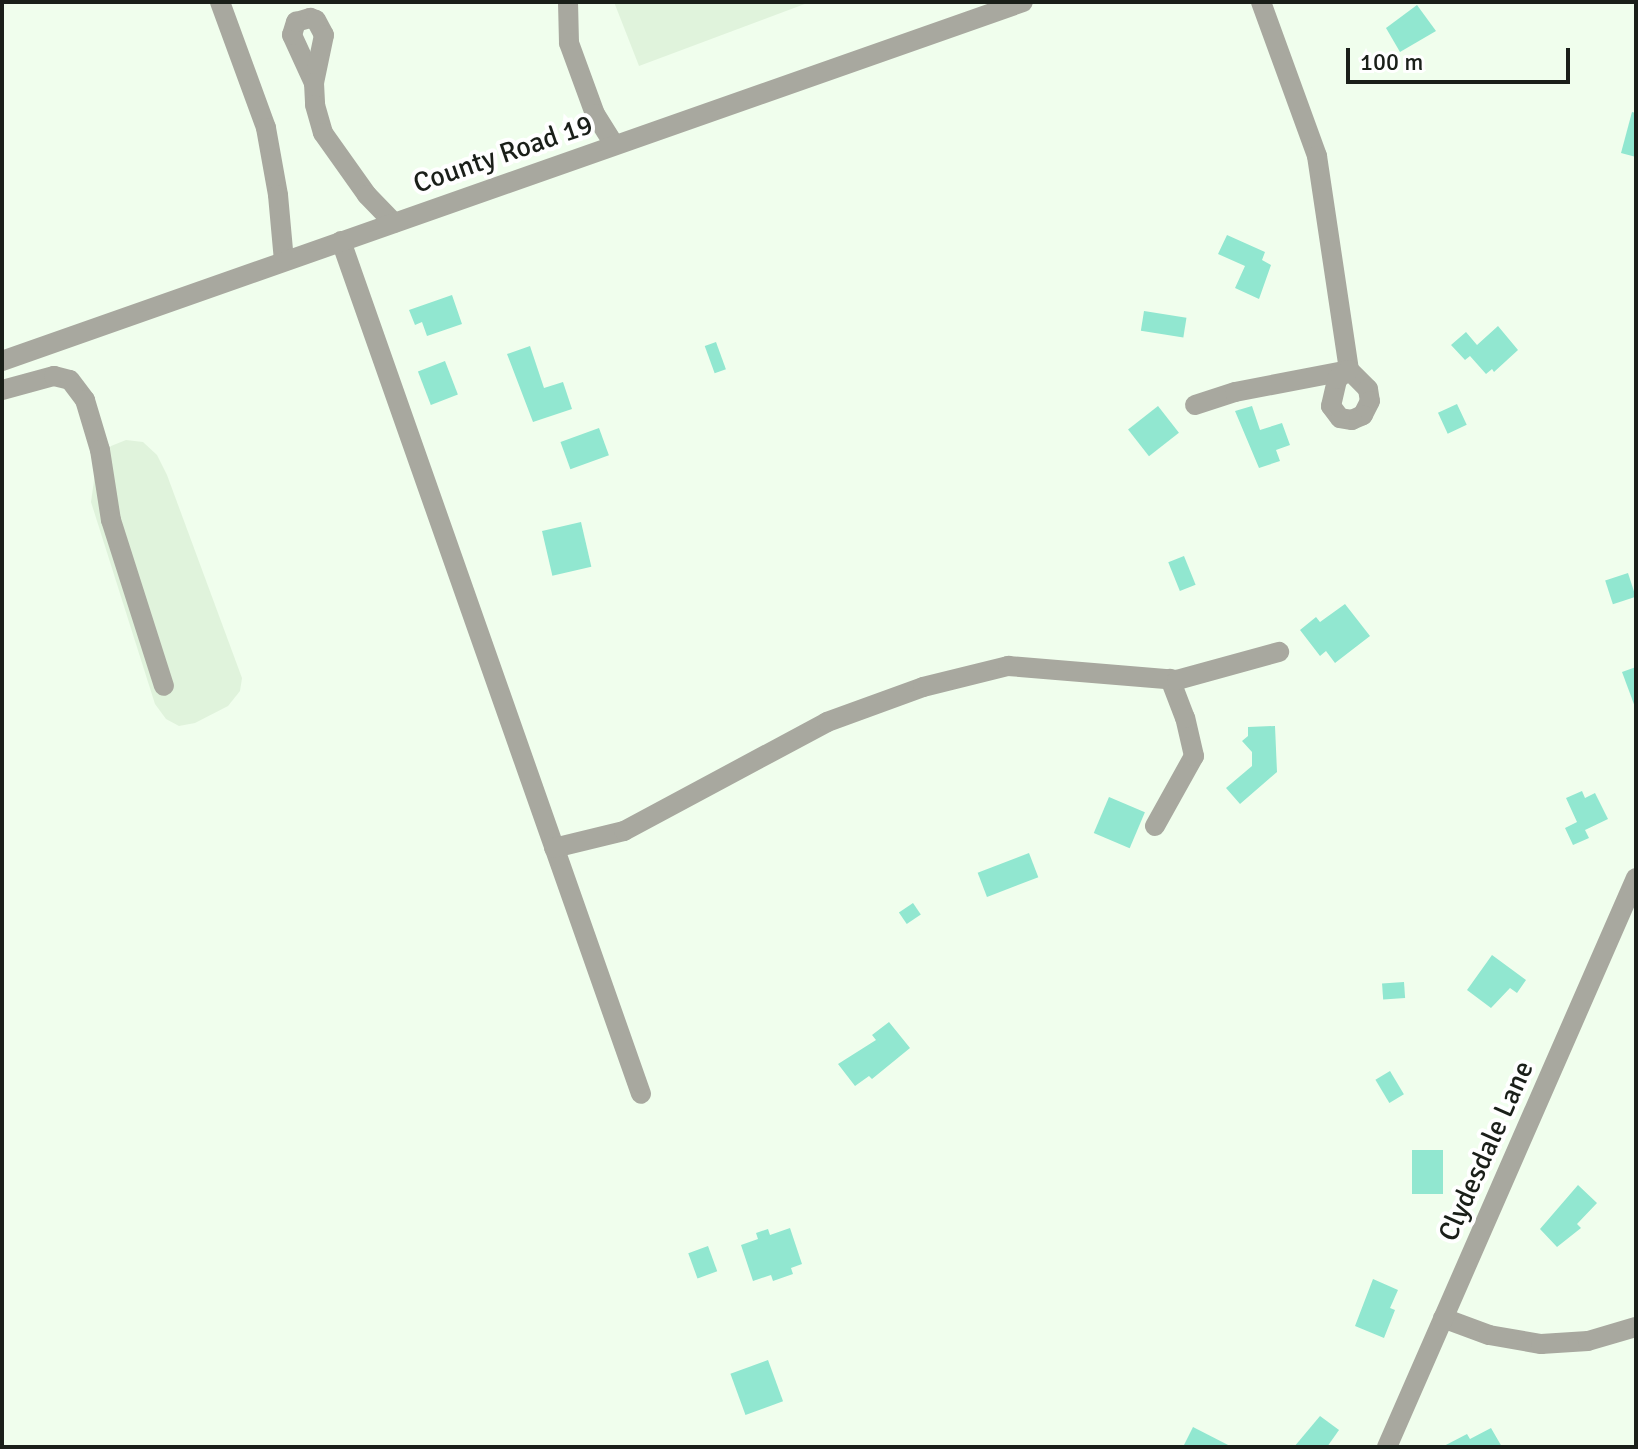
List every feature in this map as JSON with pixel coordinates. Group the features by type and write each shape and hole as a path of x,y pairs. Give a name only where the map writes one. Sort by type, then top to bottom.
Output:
{"street":[{"path":"220,2 266,128 278,195 284,261"},
{"path":"568,2 569,43 595,114 614,145"},
{"name":"County Road 19","path":"2,361 1023,2"},
{"path":"1195,405 1235,392 1349,370 1317,156 1261,2"},
{"path":"314,83 315,105 330,147 367,195 394,223"},
{"path":"341,241 641,1094"},
{"path":"2,390 54,376 70,380 85,400 100,450 111,520 164,686"},
{"path":"554,848 624,831 827,722 923,687 1008,666 1170,679 1279,652"},
{"path":"1155,826 1194,756 1185,718 1170,679"},
{"name":"Clydesdale Lane","path":"1387,1447 1636,878"},
{"path":"1443,1318 1489,1335 1541,1344 1588,1341 1636,1327"}],"shaded area":[{"path":"614,2 810,2 639,66"},
{"path":"126,440 143,442 157,455 167,475 242,678 240,691 228,706 195,723 179,726 166,719 155,704 91,502 96,466 111,446"}],"building":[{"path":"1417,5 1436,31 1400,52 1386,28"},
{"path":"1632,112 1636,113 1636,157 1621,153"},
{"path":"1227,235 1265,252 1262,260 1271,265 1259,299 1235,288 1245,266 1218,254"},
{"path":"452,295 462,324 427,336 422,322 415,325 409,310"},
{"path":"1144,311 1186,318 1183,337 1141,331"},
{"path":"1498,326 1518,350 1494,372 1492,369 1486,374 1470,356 1465,360 1451,345 1466,332 1477,345"},
{"path":"716,342 726,369 715,373 705,346"},
{"path":"530,346 544,388 563,382 572,409 533,422 507,354"},
{"path":"445,361 458,395 431,405 418,371"},
{"path":"1457,404 1467,425 1448,434 1438,413"},
{"path":"1158,406 1179,433 1149,456 1128,429"},
{"path":"1252,406 1260,430 1282,423 1290,445 1276,450 1280,461 1259,468 1235,411"},
{"path":"599,428 609,455 570,469 560,442"},
{"path":"581,522 591,567 552,576 542,531"},
{"path":"1184,556 1196,585 1180,591 1168,562"},
{"path":"1628,573 1636,597 1613,604 1605,580"},
{"path":"1345,604 1370,636 1335,663 1326,651 1320,656 1300,630 1316,617 1320,622"},
{"path":"1636,667 1636,706 1635,707 1622,672"},
{"path":"1275,726 1277,772 1240,804 1226,788 1252,766 1252,752 1242,741 1248,736 1248,727"},
{"path":"1582,791 1585,798 1595,793 1608,819 1585,830 1589,838 1573,845 1565,828 1577,822 1566,798"},
{"path":"1109,797 1145,812 1130,848 1094,833"},
{"path":"1029,853 1038,877 987,897 978,873"},
{"path":"913,903 921,915 907,924 899,913"},
{"path":"1492,955 1526,980 1517,993 1510,988 1491,1008 1467,990"},
{"path":"1404,982 1405,998 1383,999 1382,984"},
{"path":"889,1022 910,1048 872,1079 869,1076 855,1086 838,1064 876,1040 872,1035"},
{"path":"1390,1071 1404,1094 1389,1103 1375,1080"},
{"path":"1412,1150 1443,1150 1443,1194 1412,1194"},
{"path":"1578,1185 1597,1203 1577,1224 1581,1228 1557,1247 1540,1229"},
{"path":"790,1228 802,1264 791,1268 793,1274 773,1281 771,1275 753,1281 741,1245 758,1239 756,1233 768,1229 770,1235"},
{"path":"708,1246 717,1271 698,1279 688,1253"},
{"path":"1373,1279 1398,1290 1390,1308 1395,1310 1384,1338 1355,1326"},
{"path":"768,1360 783,1401 745,1415 730,1374"},
{"path":"1320,1416 1339,1430 1327,1447 1294,1447"},
{"path":"1193,1427 1232,1447 1183,1447"},
{"path":"1491,1428 1502,1447 1442,1447 1467,1434 1470,1439"}]}
